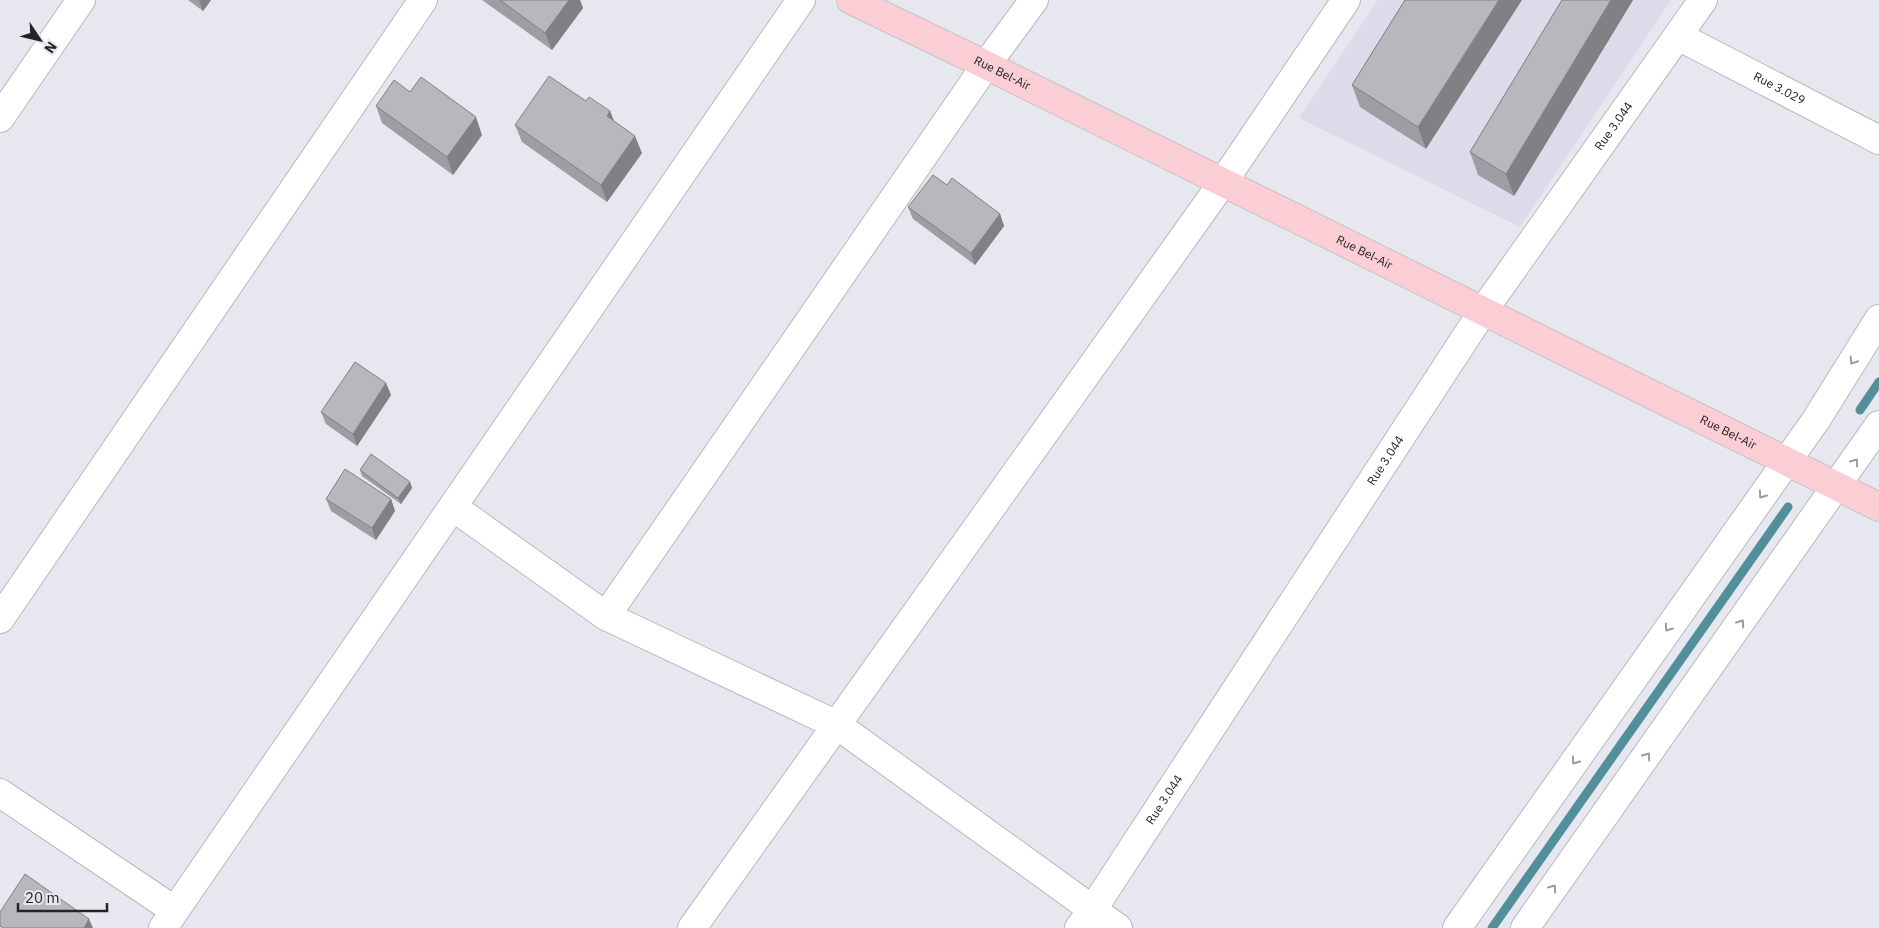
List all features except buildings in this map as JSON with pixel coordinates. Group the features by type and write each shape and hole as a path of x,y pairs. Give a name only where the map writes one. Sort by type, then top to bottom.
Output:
{"main road":[{"name":"Rue Bel-Air","path":"850,0 986,65 1879,507"}],"street":[{"path":"0,118 81,0"},
{"path":"0,618 423,0"},
{"path":"0,793 168,919 800,0"},
{"path":"606,616 986,65 1034,0"},
{"path":"692,928 1222,182 1346,0"},
{"name":"Rue 3.044","path":"1086,919 1482,311 1703,0"},
{"name":"Rue 3.029","path":"1678,36 1879,140"},
{"path":"1457,928 1816,420 1879,320"},
{"path":"1525,928 1879,425"},
{"path":"453,507 606,616 837,725 1086,919 1118,928"}],"shaded area":[{"path":"1378,0 1671,0 1520,227 1299,118"}],"waterway":[{"path":"1860,410 1879,382"},
{"path":"1492,928 1788,507"}]}
